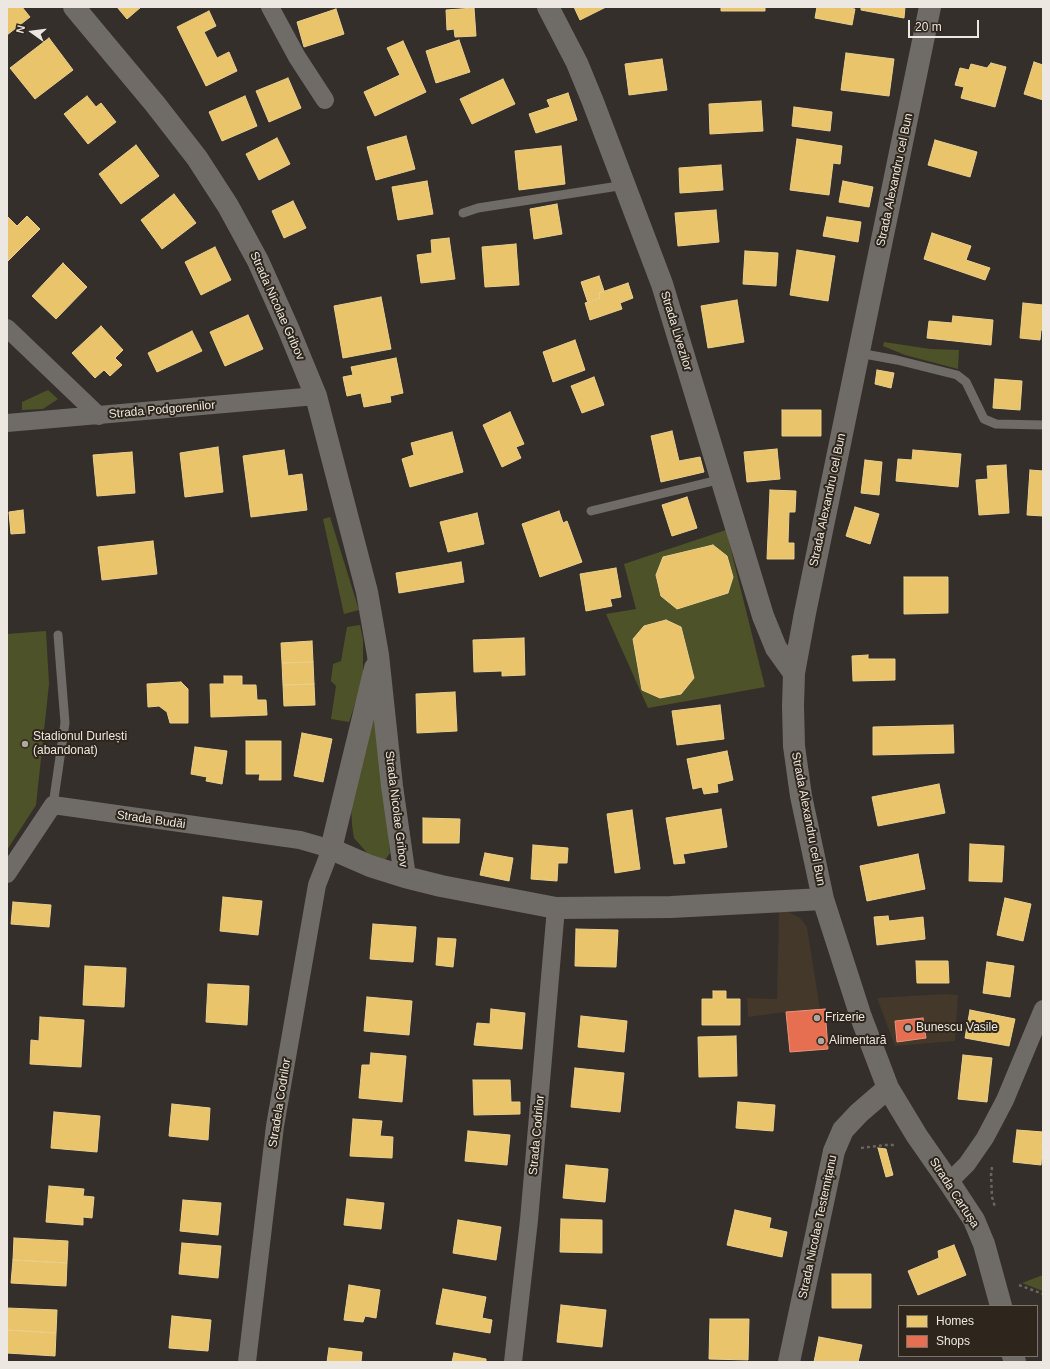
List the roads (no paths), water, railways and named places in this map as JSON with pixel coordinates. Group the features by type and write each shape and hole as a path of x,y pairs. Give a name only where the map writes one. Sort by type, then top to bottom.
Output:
{"street":[{"name":"Strada Nicolae Gribov","path":"74,7 188,146 228,206 258,261 316,396 367,592 378,654 392,786 405,877 370,866 331,848 378,654"},
{"path":"270,7 297,57 325,100"},
{"name":"Strada Livezilor","path":"548,7 577,63 662,284 763,616 776,648 794,672"},
{"name":"Strada Alexandru cel Bun","path":"888,1088 861,1017 823,899 801,796 795,753 793,706 794,672 930,7"},
{"path":"7,328 99,416"},
{"name":"Strada Podgorenilor","path":"7,423 316,396"},
{"path":"7,874 53,805"},
{"name":"Strada Budăi","path":"53,805 300,840 331,848"},
{"name":"Stradela Codrilor","path":"247,1362 275,1126 317,885 331,848"},
{"path":"405,877 441,886 556,908 671,907 823,899"},
{"name":"Strada Codrilor","path":"514,1362 529,1220 556,908"},
{"path":"949,1182 967,1164 984,1138 1005,1100 1043,1009"},
{"name":"Strada Cartușa","path":"888,1088 917,1136 974,1220 984,1244 1001,1305"},
{"name":"Strada Nicolae Testemițanu","path":"789,1362 834,1151 843,1130 859,1113 888,1088"}],"lane":[{"path":"463,213 478,208 625,185"},
{"path":"859,353 897,360 958,375 966,382 984,419 996,424 1043,425"},
{"path":"591,512 722,479"},
{"path":"53,805 65,723 58,635"}],"place":[{"name":"Stadionul Durlești (abandonat)","path":"25,744"},
{"name":"Frizerie","path":"817,1018"},
{"name":"Bunescu Vasile","path":"908,1028"},
{"name":"Alimentară","path":"821,1041"}]}
